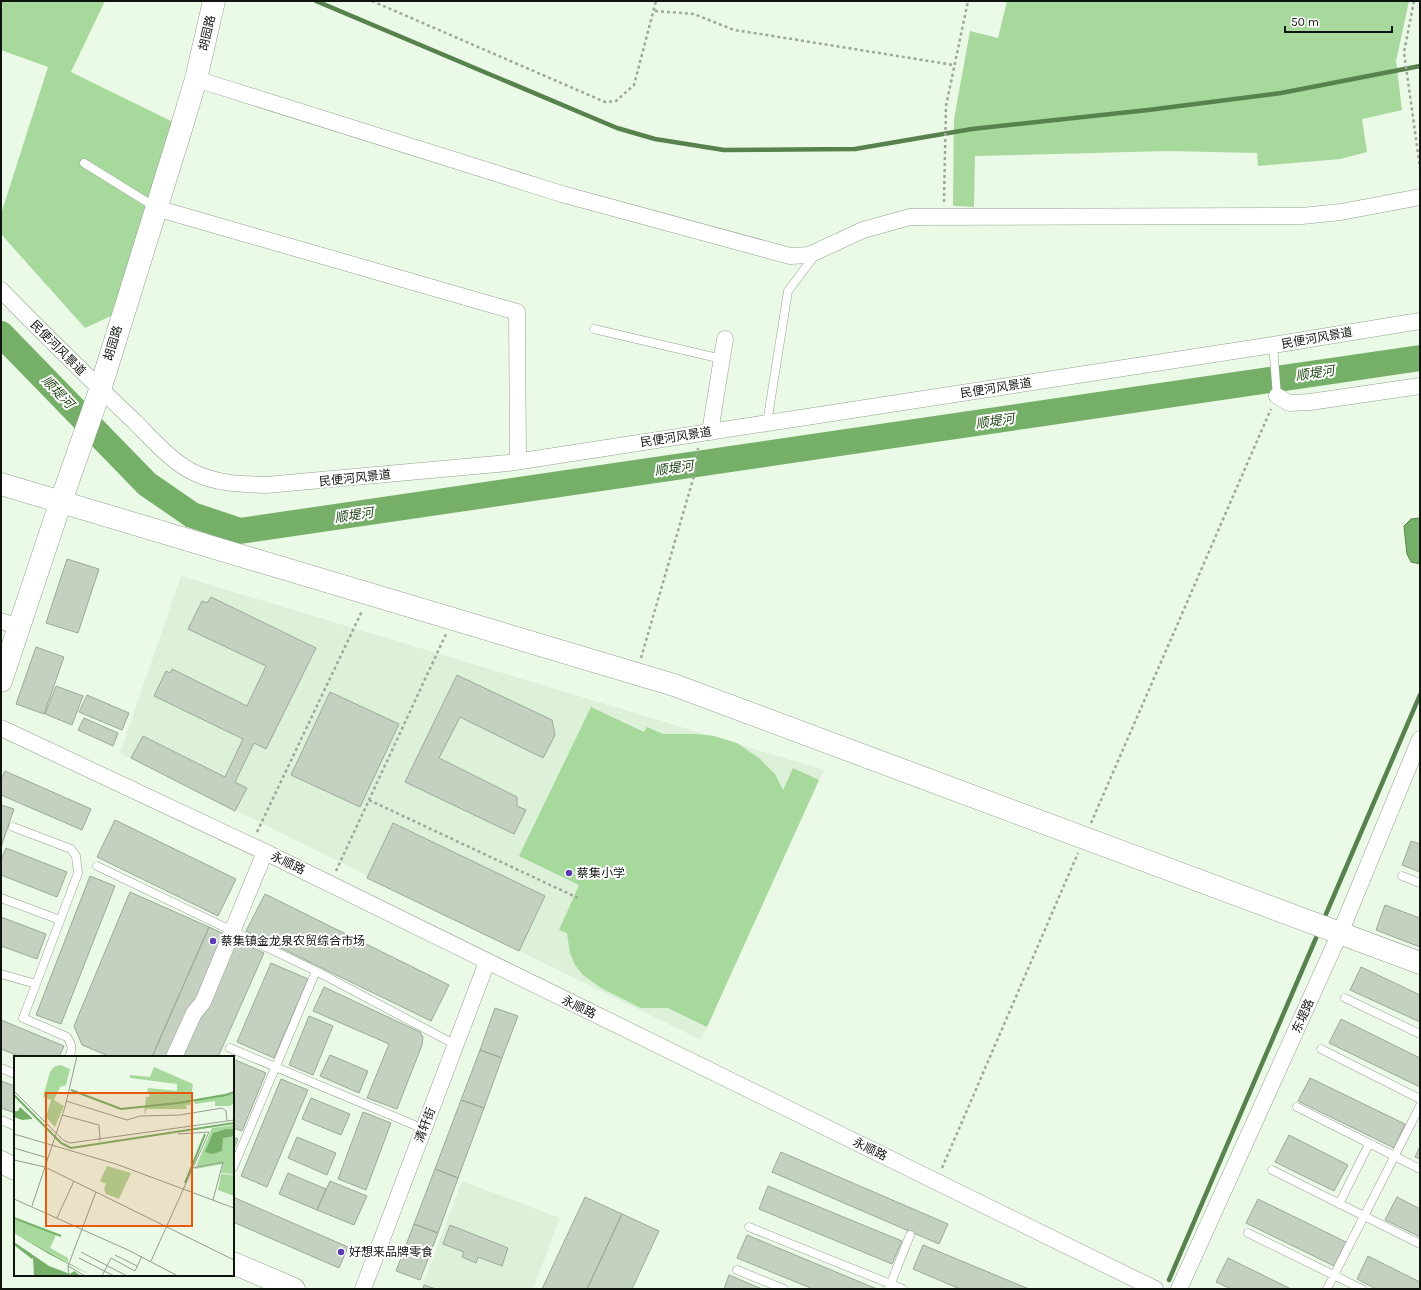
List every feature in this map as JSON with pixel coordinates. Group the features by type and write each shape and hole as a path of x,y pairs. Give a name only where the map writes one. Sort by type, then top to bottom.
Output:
{"street":[{"name":"胡园路","path":"1,681 10,624 61,501 98,392 196,79 214,1"},
{"path":"196,79 562,194 790,256 809,255 863,230 910,217 1302,216 1341,212 1420,197"},
{"path":"156,208 517,312 518,461"},
{"name":"民便河风景道","path":"1,290 98,392 167,453 193,473 209,479 229,483 266,485 313,482 518,461 1273,346 1420,321"},
{"path":"710,432 725,339"},
{"path":"1277,396 1289,403 1310,402 1420,386"},
{"path":"1,484 681,687 1420,963"},
{"name":"永顺路","path":"1,728 330,884 1155,1289"},
{"name":"东堤路","path":"1179,1289 1340,933 1420,739"},
{"path":"174,1056 194,1014 203,1002 232,931 258,849"},
{"name":"清轩街","path":"364,1289 488,962"},
{"path":"1,1162 14,1168"},
{"path":"234,1263 294,1289"}],"lane":[{"path":"84,163 156,208"},
{"path":"768,423 788,291 820,250"},
{"path":"594,329 722,359"},
{"path":"1273,346 1277,396"},
{"path":"13,827 70,849 76,856 78,873 23,1018 67,1038 71,1044 72,1050 69,1056"},
{"path":"97,866 316,972 456,1045"},
{"path":"1402,876 1420,883"},
{"path":"1,898 60,920"},
{"path":"234,1166 316,972"},
{"path":"1,974 36,984"},
{"path":"1345,998 1420,1034"},
{"path":"230,1048 424,1129"},
{"path":"1321,1049 1420,1099"},
{"path":"1,1068 14,1074"},
{"path":"1327,1289 1420,1106"},
{"path":"1297,1108 1420,1169"},
{"path":"1,1120 14,1126"},
{"path":"1339,1204 1369,1144"},
{"path":"1272,1170 1420,1244"},
{"path":"749,1227 889,1286 903,1289"},
{"path":"1248,1232 1362,1289"},
{"path":"889,1286 910,1235"},
{"path":"737,1270 784,1289"}],"path":[{"path":"372,1 605,102 616,101 634,85 655,11 656,1"},
{"path":"943,216 946,106 968,1"},
{"path":"1414,1 1404,52 1420,168"},
{"path":"655,11 694,14 734,30 954,65"},
{"path":"936,1182 1277,396"},
{"path":"636,673 694,476 698,443"},
{"path":"258,849 370,594"},
{"path":"330,884 453,620"},
{"path":"369,800 578,898"}],"shaded area":[{"path":"1,1 105,1 71,72 175,123 111,316 85,328 1,234 1,214 48,67 1,50"},
{"path":"1007,1 1409,1 1396,61 1402,110 1362,119 1367,152 1340,159 1258,166 1257,153 1168,151 975,156 974,207 953,206 954,119 970,31 998,38"},
{"path":"1420,518 1420,564 1411,562 1407,554 1404,526 1411,519"},
{"name":"蔡集小学","path":"181,576 824,770 701,1040 120,753"},
{"path":"591,707 644,732 647,727 663,734 696,734 714,736 737,743 760,759 775,774 783,790 793,768 819,780 707,1027 668,1008 641,1008 601,988 583,975 575,965 570,953 567,933 559,930 579,885 519,856"},
{"path":"462,1181 560,1218 533,1289 421,1289"}],"building":[{"path":"67,559 99,569 78,633 46,623"},
{"path":"211,597 316,648 266,749 254,743 235,782 247,788 235,811 131,758 143,736 225,777 243,739 154,696 166,671 170,673 172,669 247,706 266,666 188,629 202,601 207,603"},
{"path":"36,647 64,657 44,714 16,704"},
{"path":"457,675 552,720 555,735 543,758 460,717 439,758 517,797 517,806 526,810 514,834 405,782"},
{"path":"56,686 83,696 72,725 45,714"},
{"path":"330,692 399,724 360,807 291,775"},
{"path":"87,695 129,713 122,730 79,712"},
{"path":"84,718 118,733 113,746 78,730"},
{"path":"5,771 91,809 82,830 1,795 1,779"},
{"path":"1,805 14,809 1,847"},
{"path":"115,820 236,879 218,916 97,857"},
{"path":"393,823 545,896 519,951 367,878"},
{"path":"1411,841 1420,844 1420,872 1402,865"},
{"path":"6,848 67,872 57,897 1,875 1,860"},
{"path":"90,876 115,886 61,1024 36,1015"},
{"path":"130,892 209,927 152,1056 109,1056 82,1045 74,1026"},
{"path":"265,894 449,985 431,1021 246,931"},
{"path":"1385,905 1420,918 1420,947 1376,930"},
{"path":"1,917 46,934 37,959 1,946"},
{"path":"209,927 264,953 218,1056 152,1056"},
{"path":"271,963 308,979 274,1058 237,1042"},
{"path":"1361,967 1420,995 1420,1022 1350,990"},
{"path":"324,987 420,1032 423,1037 422,1045 397,1109 367,1098 389,1044 313,1011"},
{"path":"495,1008 518,1016 502,1058 480,1050"},
{"path":"309,1016 333,1026 313,1075 289,1065"},
{"path":"1341,1019 1420,1058 1420,1087 1329,1043"},
{"path":"1,1020 64,1046 59,1056 18,1056 1,1049"},
{"path":"480,1050 502,1058 484,1108 461,1100"},
{"path":"330,1055 368,1071 359,1093 320,1076"},
{"path":"234,1059 266,1073 242,1131 234,1128"},
{"path":"1310,1078 1405,1124 1394,1148 1298,1101"},
{"path":"281,1079 308,1090 267,1187 241,1176"},
{"path":"1,1081 14,1086 14,1113 1,1108"},
{"path":"311,1098 350,1114 341,1135 302,1119"},
{"path":"461,1100 484,1108 458,1178 435,1169"},
{"path":"363,1112 391,1123 366,1190 338,1179"},
{"path":"1289,1135 1348,1165 1334,1191 1275,1162"},
{"path":"234,1137 238,1139 234,1149"},
{"path":"297,1137 336,1153 327,1175 288,1158"},
{"path":"1420,1146 1420,1159 1415,1157"},
{"path":"781,1152 948,1224 939,1244 772,1172"},
{"path":"435,1169 458,1178 438,1233 414,1224"},
{"path":"288,1173 326,1189 317,1210 279,1194"},
{"path":"330,1181 367,1196 354,1225 317,1210"},
{"path":"768,1186 902,1241 892,1264 759,1209"},
{"path":"234,1197 348,1247 339,1268 234,1222"},
{"path":"585,1197 622,1214 587,1289 542,1289"},
{"path":"1397,1197 1420,1209 1420,1237 1385,1220"},
{"path":"1258,1199 1346,1242 1334,1266 1246,1223"},
{"path":"622,1214 659,1231 632,1289 587,1289"},
{"path":"414,1224 438,1233 420,1280 396,1271"},
{"path":"450,1225 508,1248 502,1266 478,1257 476,1263 462,1257 464,1252 443,1244"},
{"path":"747,1235 877,1289 813,1289 737,1258"},
{"path":"923,1245 1029,1289 960,1289 913,1269"},
{"path":"1368,1256 1420,1282 1420,1289 1376,1289 1357,1279"},
{"path":"1228,1258 1291,1289 1231,1289 1216,1282"},
{"path":"729,1275 762,1289 724,1289"},
{"path":"424,1285 436,1289 423,1289"}],"waterway":[{"path":"316,1 617,128 655,139 724,150 855,149 972,129 1148,110 1281,93 1420,66"},
{"name":"顺堤河","path":"1,334 147,484 192,515 240,531 1420,358"},
{"path":"1326,914 1420,695"},
{"path":"1169,1280 1316,938"}],"place":[{"name":"蔡集小学","path":"569,873"},
{"name":"蔡集镇金龙泉农贸综合市场","path":"213,941"},
{"name":"好想来品牌零食","path":"341,1252"}]}
